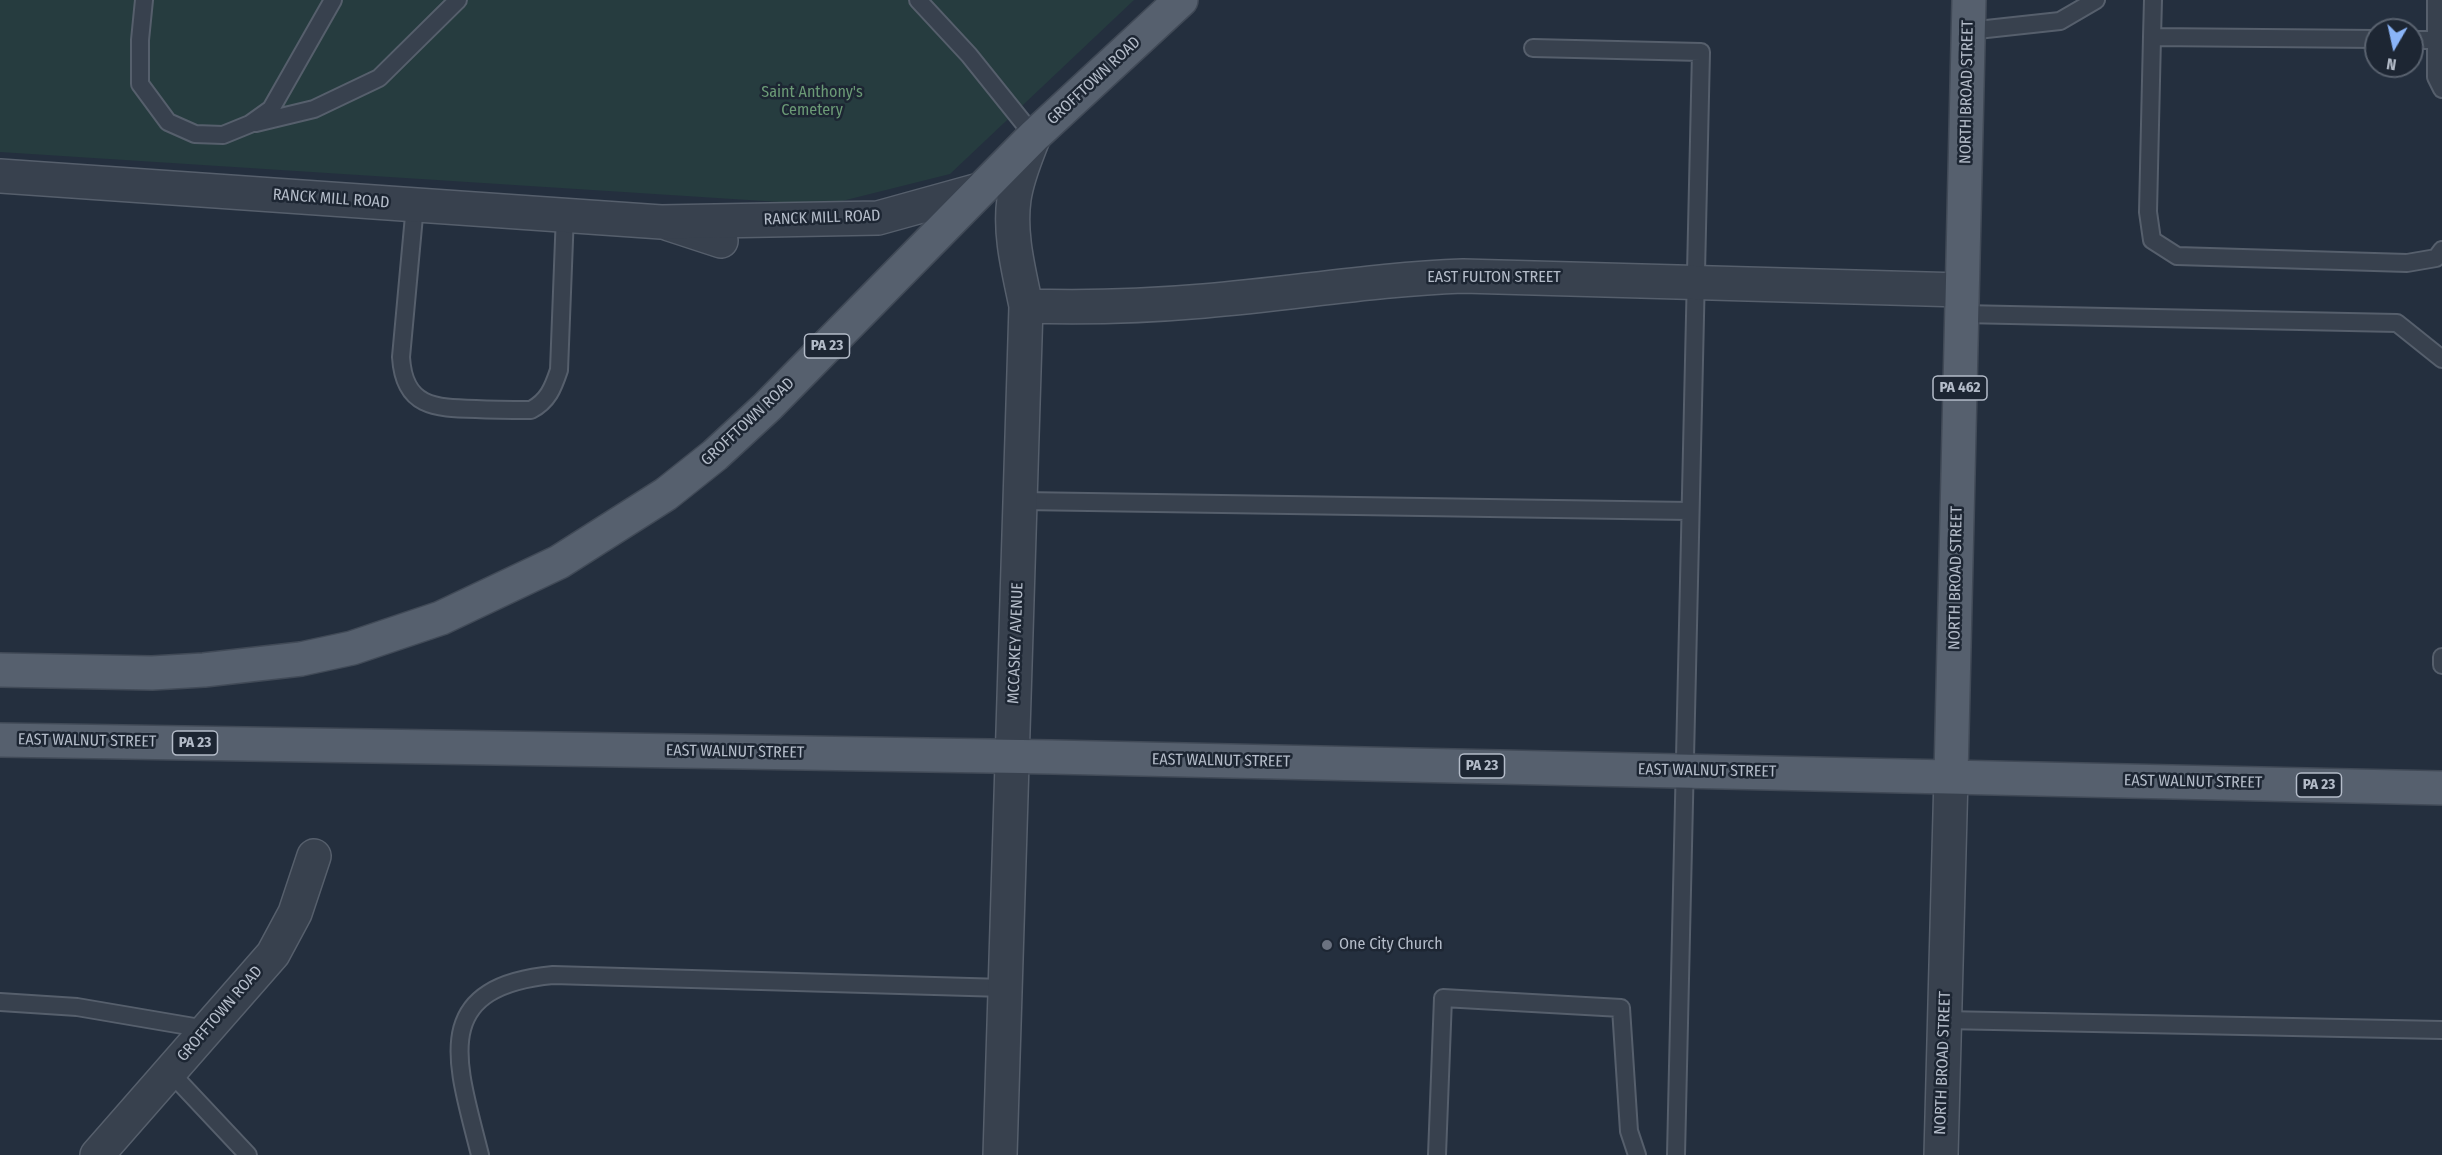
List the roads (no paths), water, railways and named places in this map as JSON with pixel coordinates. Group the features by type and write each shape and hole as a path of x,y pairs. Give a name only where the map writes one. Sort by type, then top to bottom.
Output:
{"main road":[{"name":"GROFFTOWN ROAD","path":"0,670 152,673 204,670 301,659 352,648 441,618 498,593 559,562 666,494 715,455 767,407 1034,136 1181,0"},
{"name":"NORTH BROAD STREET","path":"1951,776 1969,16"},
{"name":"EAST WALNUT STREET","path":"0,740 1012,756 2442,788"}],"street":[{"name":"MCCASKEY AVENUE","path":"1000,1155 1022,501 1026,306 1015,245 1014,199 1019,176 1034,136"},
{"name":"RANCK MILL ROAD","path":"0,176 661,222 878,218 979,190"},
{"name":"RANCK MILL ROAD","path":"661,222 721,241"},
{"name":"EAST FULTON STREET","path":"1026,306 1070,307 1205,301 1388,280 1463,276 1694,282 1962,302"},
{"name":"NORTH BROAD STREET","path":"1941,1155 1951,776"},
{"name":"GROFFTOWN ROAD","path":"98,1155 273,954 295,913 314,856"}],"lane":[{"path":"144,0 140,40 140,84 168,122 195,134 223,135 250,124 314,109 379,78 458,0"},
{"path":"250,124 271,109 333,0"},
{"path":"918,0 969,55 1034,136"},
{"path":"1969,16 2060,21 2096,0"},
{"path":"2153,0 2148,212 2152,240 2177,256 2407,263 2436,258 2442,250"},
{"path":"2436,0 2436,77 2442,88"},
{"path":"2152,37 2364,39"},
{"path":"2424,40 2436,40"},
{"path":"1533,48 1701,52 1676,1155"},
{"path":"415,205 401,357 402,374 409,390 424,402 439,408 531,410 543,404 554,388 559,370 565,214"},
{"path":"1962,302 2397,323 2442,359"},
{"path":"1022,501 1689,511"},
{"path":"2442,657 2442,665"},
{"path":"480,1155 460,1072 458,1047 464,1022 480,1000 503,985 528,978 553,975 1004,988"},
{"path":"1437,1155 1443,998 1621,1008 1629,1131 1636,1155"},
{"path":"0,1002 77,1007 206,1029"},
{"path":"1944,1020 2442,1030"},
{"path":"170,1072 245,1154"}],"place":[{"name":"One City Church","path":"1327,945"}],"park label":[{"name":"Saint Anthony's Cemetery","path":"812,102"}]}
